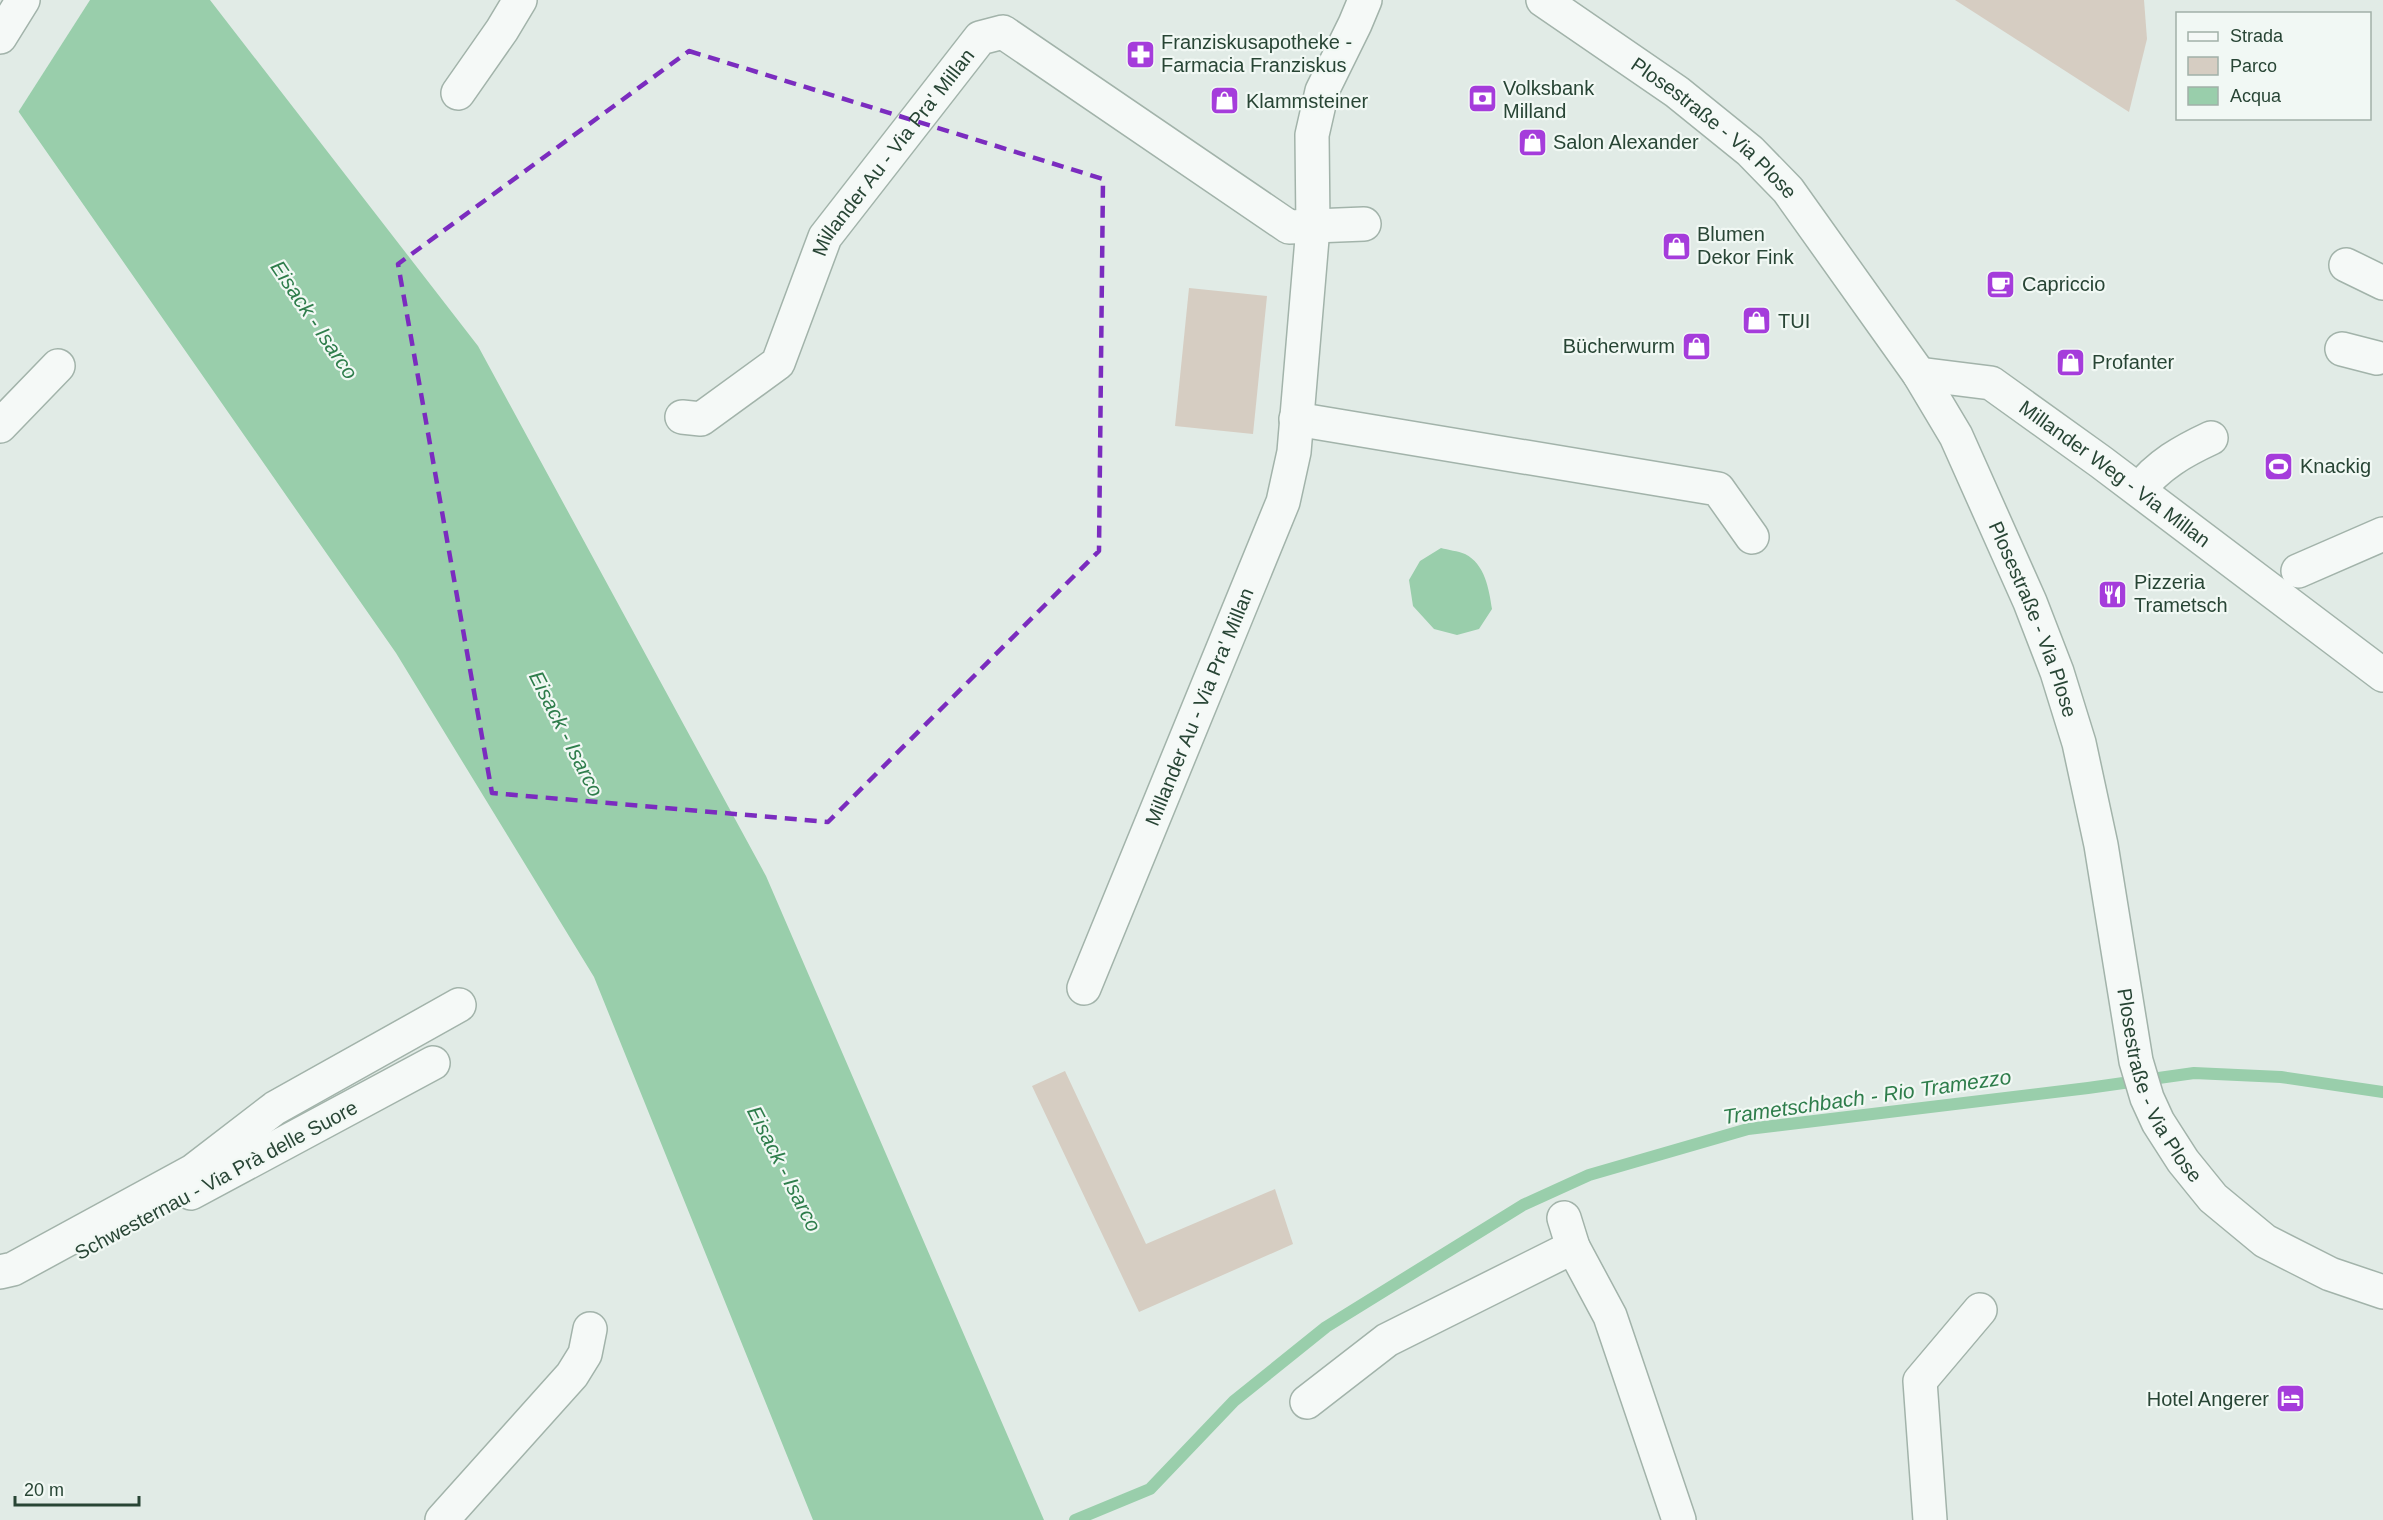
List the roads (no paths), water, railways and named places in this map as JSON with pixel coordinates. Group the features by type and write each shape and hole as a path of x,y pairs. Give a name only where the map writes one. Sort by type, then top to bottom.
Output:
{"street":[{"path":"0,37 23,0"},
{"path":"458,93 520,0"},
{"name":"Millander Au - Via Pra' Millan","path":"1084,988 1283,502 1294,452 1313,227 1312,135 1322,91 1365,0"},
{"name":"Plosestraße - Via Plose","path":"1543,0 1677,92 1750,151 1788,190 1919,374 1956,436 2030,602 2057,672 2079,743 2101,845 2136,1061 2147,1098 2158,1122 2183,1161 2213,1198 2265,1241 2330,1274 2383,1292"},
{"name":"Millander Au - Via Pra' Millan","path":"682,417 701,419 778,363 825,237 980,38 1003,32 1289,227 1313,227"},
{"path":"1313,227 1364,224"},
{"path":"2346,265 2383,283"},
{"path":"2342,350 2377,358"},
{"path":"0,426 58,366"},
{"name":"Millander Weg - Via Millan","path":"1919,374 1991,383 2139,490 2383,675"},
{"path":"1296,419 1718,489 1752,537"},
{"path":"2139,490 2152,472 2188,448 2211,438"},
{"path":"2298,571 2383,534"},
{"path":"0,1272 13,1269 193,1171 275,1108 459,1005"},
{"name":"Schwesternau - Via Prà delle Suore","path":"0,1296 433,1063"},
{"path":"1307,1402 1387,1340 1569,1233 1610,1316 1679,1520"},
{"path":"1930,1520 1920,1381 1980,1310"},
{"path":"442,1520 572,1375 585,1354 591,1329"}],"water":[{"name":"Eisack - Isarco","path":"0,0 210,0 478,346 766,876 1044,1520 813,1520 594,977 396,653 0,85"},
{"path":"1441,548 1465,554 1472,558 1482,571 1492,609 1479,629 1457,635 1434,629 1413,606 1409,580 1420,561"}],"waterway":[{"name":"Trametschbach - Rio Tramezzo","path":"1075,1520 1150,1489 1234,1401 1326,1327 1523,1205 1589,1175 1748,1129 2194,1073 2281,1077 2383,1092"}],"place":[{"name":"Franziskusapotheke - Farmacia Franziskus","path":"1140,54"},
{"name":"Volksbank Milland","path":"1482,99"},
{"name":"Klammsteiner","path":"1225,101"},
{"name":"Salon Alexander","path":"1532,142"},
{"name":"Blumen Dekor Fink","path":"1676,246"},
{"name":"Capriccio","path":"2001,284"},
{"name":"TUI","path":"1757,321"},
{"name":"Bücherwurm","path":"1696,346"},
{"name":"Profanter","path":"2071,362"},
{"name":"Knackig","path":"2279,466"},
{"name":"Pizzeria Trametsch","path":"2113,594"},
{"name":"Hotel Angerer","path":"2290,1399"}]}
